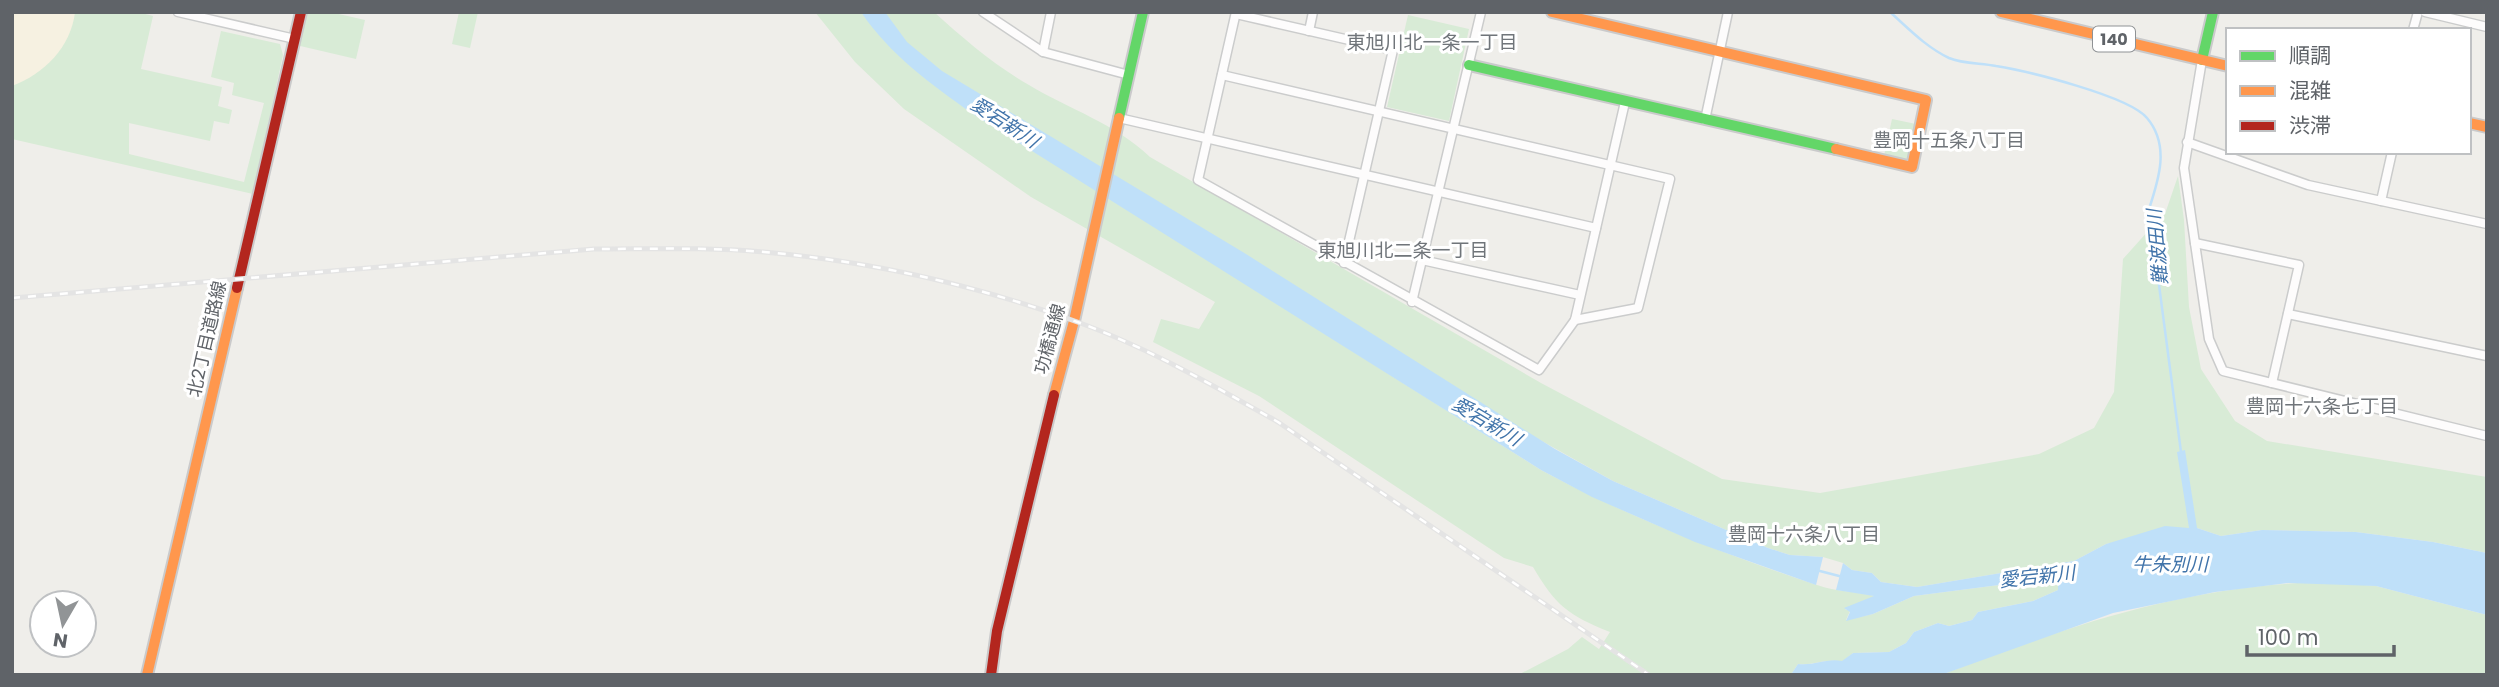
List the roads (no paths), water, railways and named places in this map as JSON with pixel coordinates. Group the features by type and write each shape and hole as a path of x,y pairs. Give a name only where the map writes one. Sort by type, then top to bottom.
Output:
{"street":[{"path":"178,12 208,16 295,39"},
{"name":"北2丁目道路線","path":"147,675 301,12"},
{"path":"983,12 1043,52 1129,75"},
{"path":"1043,52 1051,12"},
{"name":"功橋通線","path":"991,675 997,631 1068,336 1074,321 1143,12"},
{"path":"1309,31 1313,12"},
{"path":"1412,302 1481,12"},
{"path":"1469,65 1912,166 1926,100 1552,12"},
{"path":"1705,120 1728,12"},
{"name":"140","path":"2001,12 2226,66"},
{"path":"2213,12 2184,168 2209,339 2223,371 2487,436"},
{"path":"2425,12 2487,27"},
{"path":"1344,263 1393,50 1236,13 1198,180 1412,302 1539,370 1575,320 1625,102"},
{"path":"1222,75 1670,179 1638,308 1575,320"},
{"path":"1119,118 1596,228"},
{"path":"2187,142 2308,185 2487,224"},
{"path":"2381,201 2392,154"},
{"path":"2195,243 2299,265 2272,383"},
{"path":"1422,260 1580,295"},
{"path":"2288,314 2487,356"}],"water":[{"path":"861,12 885,12 907,42 942,71 1246,254 1555,449 1613,481 1768,548 1790,555 1823,557 1816,585 1695,542 1592,497 1541,470 973,114 898,55"},
{"name":"牛朱別川","path":"2185,450 2197,528 2221,536 2262,530 2356,532 2433,542 2487,553 2487,615 2376,586 2288,583 2215,592 2113,613 1941,675 1784,675 1792,673 1798,664 1842,661 1853,653 1889,652 1906,643 1914,632 1938,623 1949,626 1972,620 1978,612 2033,601 2058,590 2058,582 2053,578 1914,596 1873,614 1846,621 1850,612 1844,608 1874,596 1836,590 1843,563 1852,570 1872,573 1881,582 1917,587 2074,561 2106,544 2165,526 2189,528 2177,452"}],"waterway":[{"name":"難波田川","path":"1890,12 1925,43 1949,58 2030,73 2099,93 2137,110 2154,128 2160,162 2149,209 2181,452"},
{"name":"愛宕新川","path":"1816,570 1843,577"}],"railway":[{"path":"12,298 594,249 764,252 841,261 918,276 1032,306 1096,329 1227,393 1278,422 1649,675"}],"district":[{"name":"東旭川北一条一丁目","path":"1432,42"},
{"name":"豊岡十五条八丁目","path":"1949,140"},
{"name":"東旭川北二条一丁目","path":"1403,250"},
{"name":"豊岡十六条七丁目","path":"2322,406"},
{"name":"豊岡十六条八丁目","path":"1804,534"}]}
